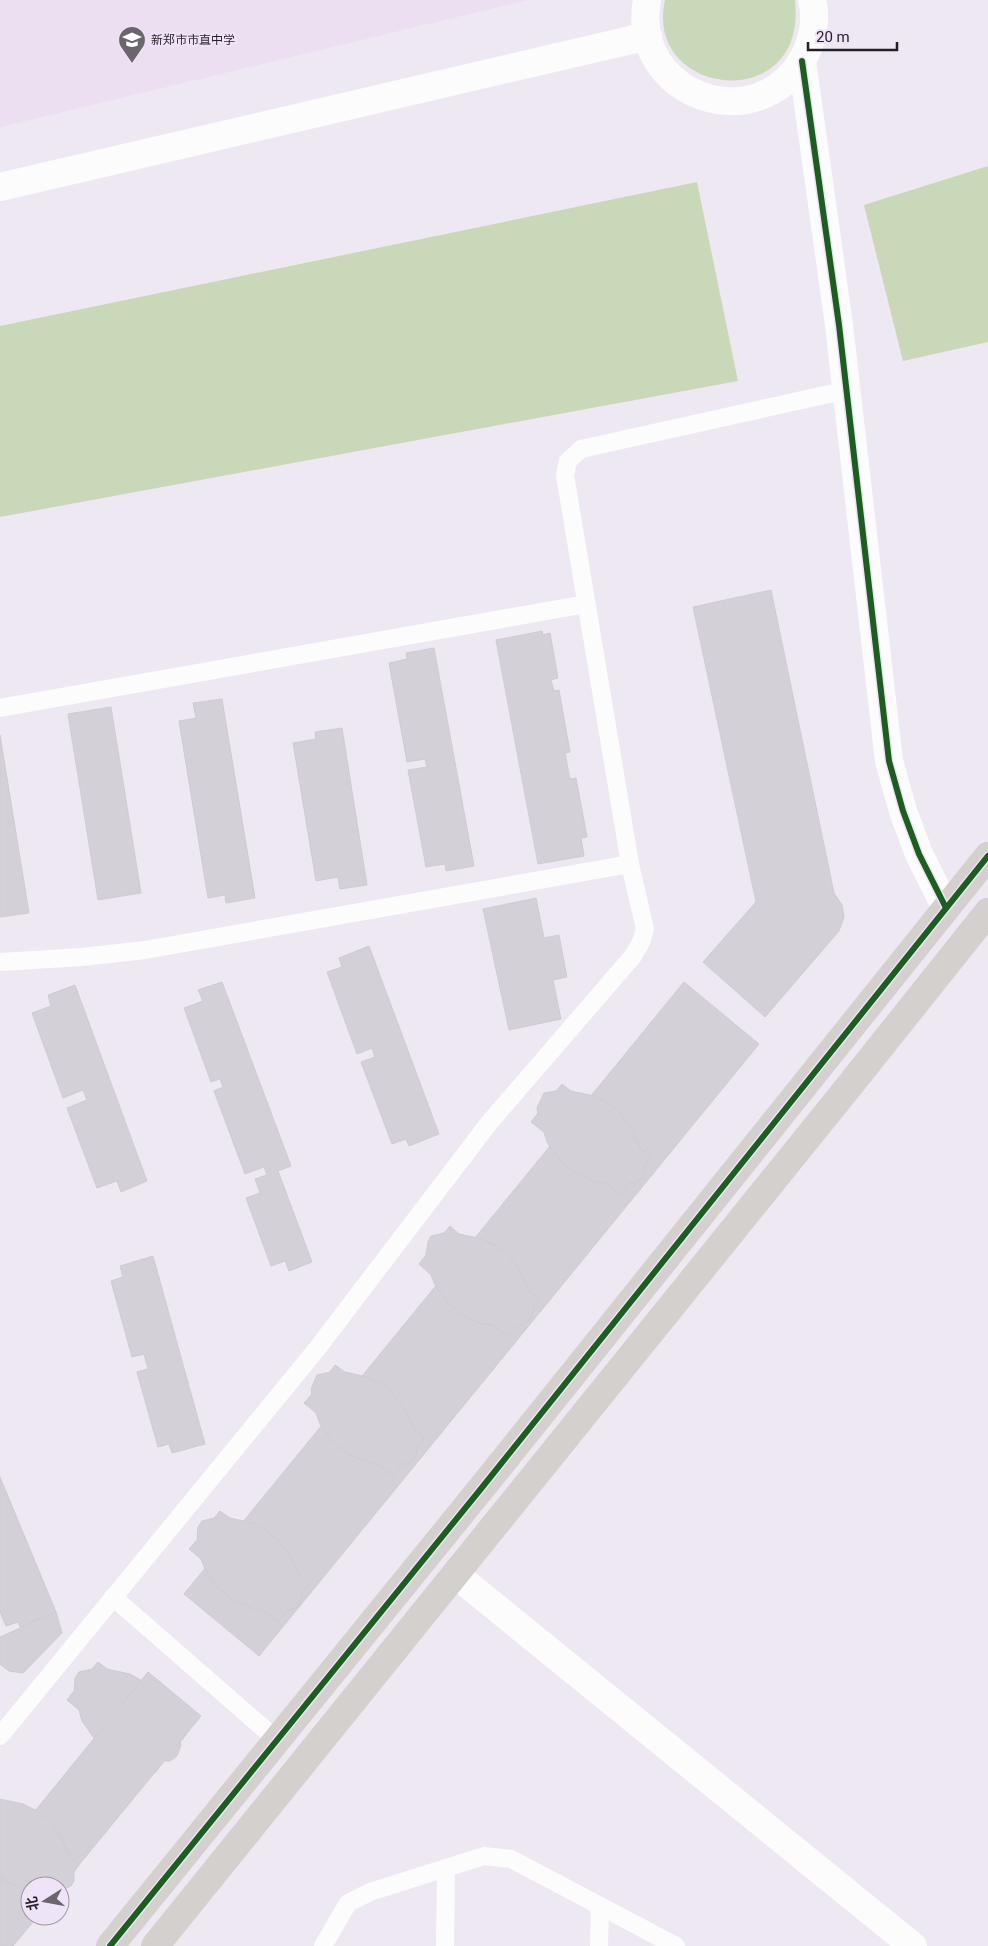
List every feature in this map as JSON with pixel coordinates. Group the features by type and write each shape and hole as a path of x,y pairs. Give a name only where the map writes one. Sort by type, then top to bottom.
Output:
{"street":[{"path":"647,0 645,10 648,36 651,49 660,66 673,81 690,92 708,99 727,102 741,101 768,93 785,82 802,61 809,47 814,27 812,0"},
{"path":"0,187 648,36"},
{"path":"802,61 847,390 889,762 903,811 919,854 946,908"},
{"path":"110,1946 509,1454 988,856"},
{"path":"156,1946 988,912"},
{"path":"456,1575 913,1946"}],"lane":[{"path":"0,1736 316,1350 489,1123 633,956 641,942 645,929 630,864 586,604 565,475 568,461 581,449 847,390"},
{"path":"0,708 586,604"},
{"path":"0,962 82,957 145,950 630,864"},
{"path":"113,1597 277,1740"},
{"path":"323,1946 348,1903 370,1892 484,1856 511,1859 676,1946"},
{"path":"445,1946 446,1868"},
{"path":"599,1946 600,1906"}],"shaded area":[{"name":"新郑市市直中学","path":"0,0 528,0 0,127"}],"green space":[{"path":"665,0 795,0 792,37 777,63 754,77 727,80 700,74 678,58 665,33"},
{"path":"988,166 988,342 903,361 864,205"},
{"path":"697,182 738,381 0,517 0,326"}],"building":[{"path":"771,590 834,893 842,905 844,917 839,931 765,1017 703,962 756,902 693,607"},
{"path":"542,631 543,635 550,633 558,678 551,680 554,691 559,690 570,752 565,753 570,779 576,778 587,837 581,838 584,856 538,864 496,640"},
{"path":"434,648 474,866 446,871 445,864 426,867 408,770 427,767 425,759 407,762 389,663 407,659 406,653"},
{"path":"222,699 255,898 226,903 225,895 208,898 179,721 196,718 193,703"},
{"path":"111,707 141,893 98,900 68,714"},
{"path":"342,728 367,885 340,889 338,877 316,881 293,743 316,739 315,732"},
{"path":"0,735 29,913 0,917"},
{"path":"536,898 544,938 559,935 567,977 553,980 561,1019 509,1030 483,909"},
{"path":"369,946 439,1134 409,1146 406,1139 392,1144 361,1062 375,1057 372,1048 357,1054 327,972 342,967 339,958"},
{"path":"222,982 291,1166 278,1171 312,1262 289,1271 285,1261 271,1266 246,1198 260,1193 255,1179 267,1175 264,1167 245,1174 214,1091 223,1087 220,1079 211,1082 184,1008 203,1001 198,990"},
{"path":"684,982 759,1044 259,1656 184,1594"},
{"path":"75,985 147,1181 121,1192 117,1181 97,1188 67,1108 87,1100 83,1090 63,1098 32,1013 51,1006 48,995"},
{"path":"562,1084 571,1091 594,1096 608,1103 621,1114 631,1127 640,1148 651,1156 645,1164 645,1173 642,1178 634,1183 629,1183 620,1195 605,1183 594,1181 575,1173 559,1159 547,1142 544,1132 531,1122 538,1113 537,1108 544,1093 556,1091"},
{"path":"450,1226 459,1234 482,1239 496,1246 519,1269 529,1291 539,1299 533,1306 532,1316 529,1320 517,1326 508,1337 493,1325 482,1324 462,1315 447,1302 435,1285 431,1275 419,1264 426,1255 431,1236 444,1233"},
{"path":"153,1256 205,1444 172,1453 169,1444 158,1447 137,1372 148,1369 144,1354 132,1357 111,1281 123,1277 120,1266"},
{"path":"335,1365 345,1372 367,1377 382,1384 394,1395 404,1408 414,1429 424,1438 418,1445 415,1459 407,1464 402,1464 393,1476 378,1464 367,1462 348,1454 332,1441 320,1424 316,1413 304,1403 312,1394 311,1389 317,1375 330,1372"},
{"path":"0,1477 56,1612 20,1627 18,1622 6,1626 0,1612"},
{"path":"220,1511 230,1518 252,1523 267,1531 279,1541 289,1554 299,1575 309,1584 303,1591 300,1605 292,1610 287,1610 278,1622 263,1610 252,1608 233,1600 217,1587 201,1559 189,1549 197,1540 198,1527 202,1521 214,1518"},
{"path":"56,1612 62,1633 23,1673 9,1671 0,1664 0,1637"},
{"path":"98,1662 107,1669 130,1674 144,1682 156,1692 166,1705 176,1727 186,1735 180,1742 181,1745 177,1756 170,1761 164,1761 155,1773 140,1761 129,1759 110,1751 94,1738 82,1721 79,1710 67,1700 74,1691 75,1678 79,1672 92,1669"},
{"path":"148,1672 201,1716 70,1876 20,1876 20,1926 30,1926 13,1946 0,1946 0,1854"},
{"path":"0,1799 23,1804 37,1811 50,1822 60,1835 69,1856 79,1865 74,1872 74,1881 70,1886 70,1876 20,1876 20,1888 0,1878"}],"cycle path":[{"path":"802,61 839,325 889,761 903,811 919,854 946,908"},
{"path":"110,1946 484,1485 988,856"}],"place":[{"name":"新郑市市直中学","path":"132,64"}]}
